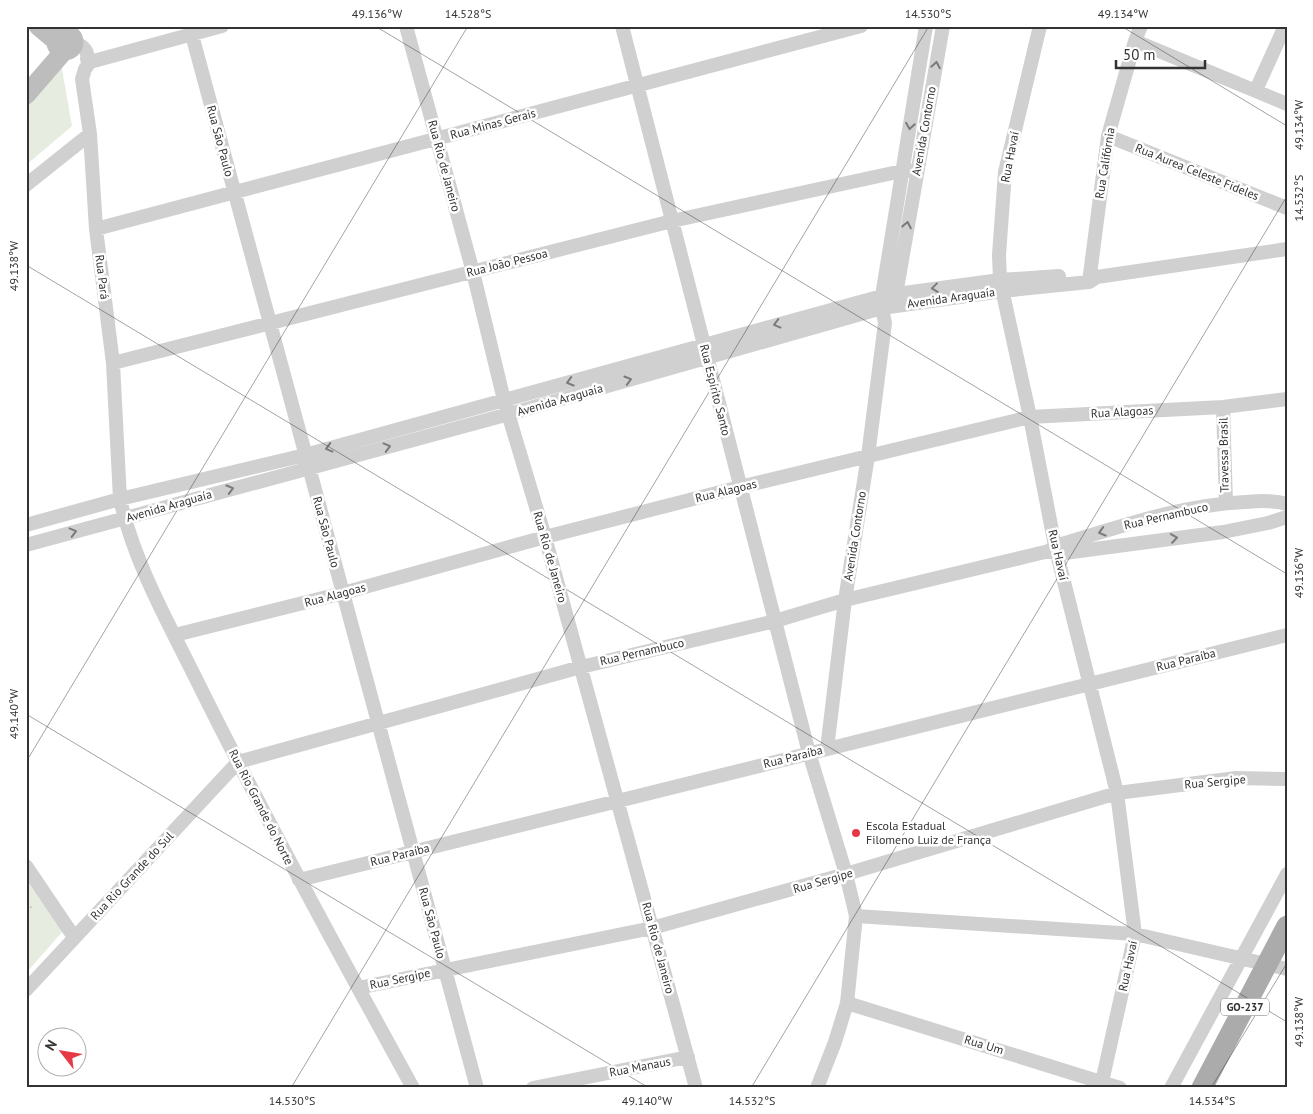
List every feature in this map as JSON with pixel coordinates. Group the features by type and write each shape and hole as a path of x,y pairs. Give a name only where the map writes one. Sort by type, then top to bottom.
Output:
{"main road":[{"name":"GO-237","path":"1202,1088 1277,967 1287,926"}],"street":[{"path":"38,26 67,38 78,58 88,61 222,26"},
{"name":"Rua Rio de Janeiro","path":"406,26 504,400 545,537 696,1088"},
{"name":"Rua Espírito Santo","path":"622,26 809,753 846,874 856,916 847,1002 835,1042 817,1088"},
{"name":"Rua Minas Gerais","path":"96,229 637,86 833,30 862,26"},
{"name":"Avenida Contorno","path":"827,749 845,600 868,456 902,171 926,26"},
{"name":"Avenida Contorno","path":"888,301 918,170 943,26"},
{"name":"Rua Havaí","path":"1040,26 1005,172 999,255 1001,285 1030,417 1053,550 1090,684 1117,793 1135,934 1102,1082"},
{"name":"Rua Califórnia","path":"1091,278 1108,136 1141,26"},
{"path":"1256,90 1285,26"},
{"name":"Rua São Paulo","path":"192,35 476,1088"},
{"path":"26,79 67,38"},
{"path":"26,95 67,38"},
{"path":"1135,41 1287,104"},
{"name":"Rua Pará","path":"88,61 82,79 90,134 96,229 113,363 120,499 124,518"},
{"path":"26,185 90,134"},
{"name":"Rua Aurea Celeste Fideles","path":"1108,136 1287,208"},
{"name":"Rua João Pessoa","path":"113,363 672,221 902,171 918,170"},
{"name":"Avenida Araguaía","path":"26,545 269,478 306,461 504,400 704,344 888,301 1001,285 1091,278 1287,249"},
{"name":"Avenida Araguaía","path":"26,526 120,499 266,464 306,461 509,414 707,358 888,301"},
{"name":"Rua Alagoas","path":"175,635 343,593 545,537 740,487 1030,417 1223,407 1287,399"},
{"name":"Travessa Brasil","path":"1223,407 1226,503"},
{"path":"266,464 269,478"},
{"name":"Rua Pernambuco","path":"238,762 580,667 775,621 845,600 1053,550 1153,517 1226,503 1275,501 1287,504"},
{"name":"Rua Pernambuco","path":"1053,550 1223,532 1268,523 1287,517"},
{"name":"Rua Rio Grande do Norte","path":"124,518 147,578 238,762 299,880 413,1088"},
{"name":"Rua Paraíba","path":"299,880 1287,635"},
{"name":"Rua Rio Grande do Sul","path":"26,990 238,762"},
{"name":"Rua Sergipe","path":"358,988 652,928 846,874 1117,793 1236,778 1287,779"},
{"path":"26,866 74,937"},
{"path":"1171,1088 1287,874"},
{"path":"856,916 1135,934 1277,967"},
{"name":"Rua Um","path":"847,1002 1120,1088"},
{"name":"Rua Manaus","path":"533,1088 688,1057"}],"path":[{"path":"26,911 34,905"}],"shaded area":[{"path":"60,58 72,126 26,165 26,98"},
{"path":"26,875 63,931 26,973"}],"place":[{"name":"Escola Estadual Filomeno Luiz de França","path":"856,833"}]}
